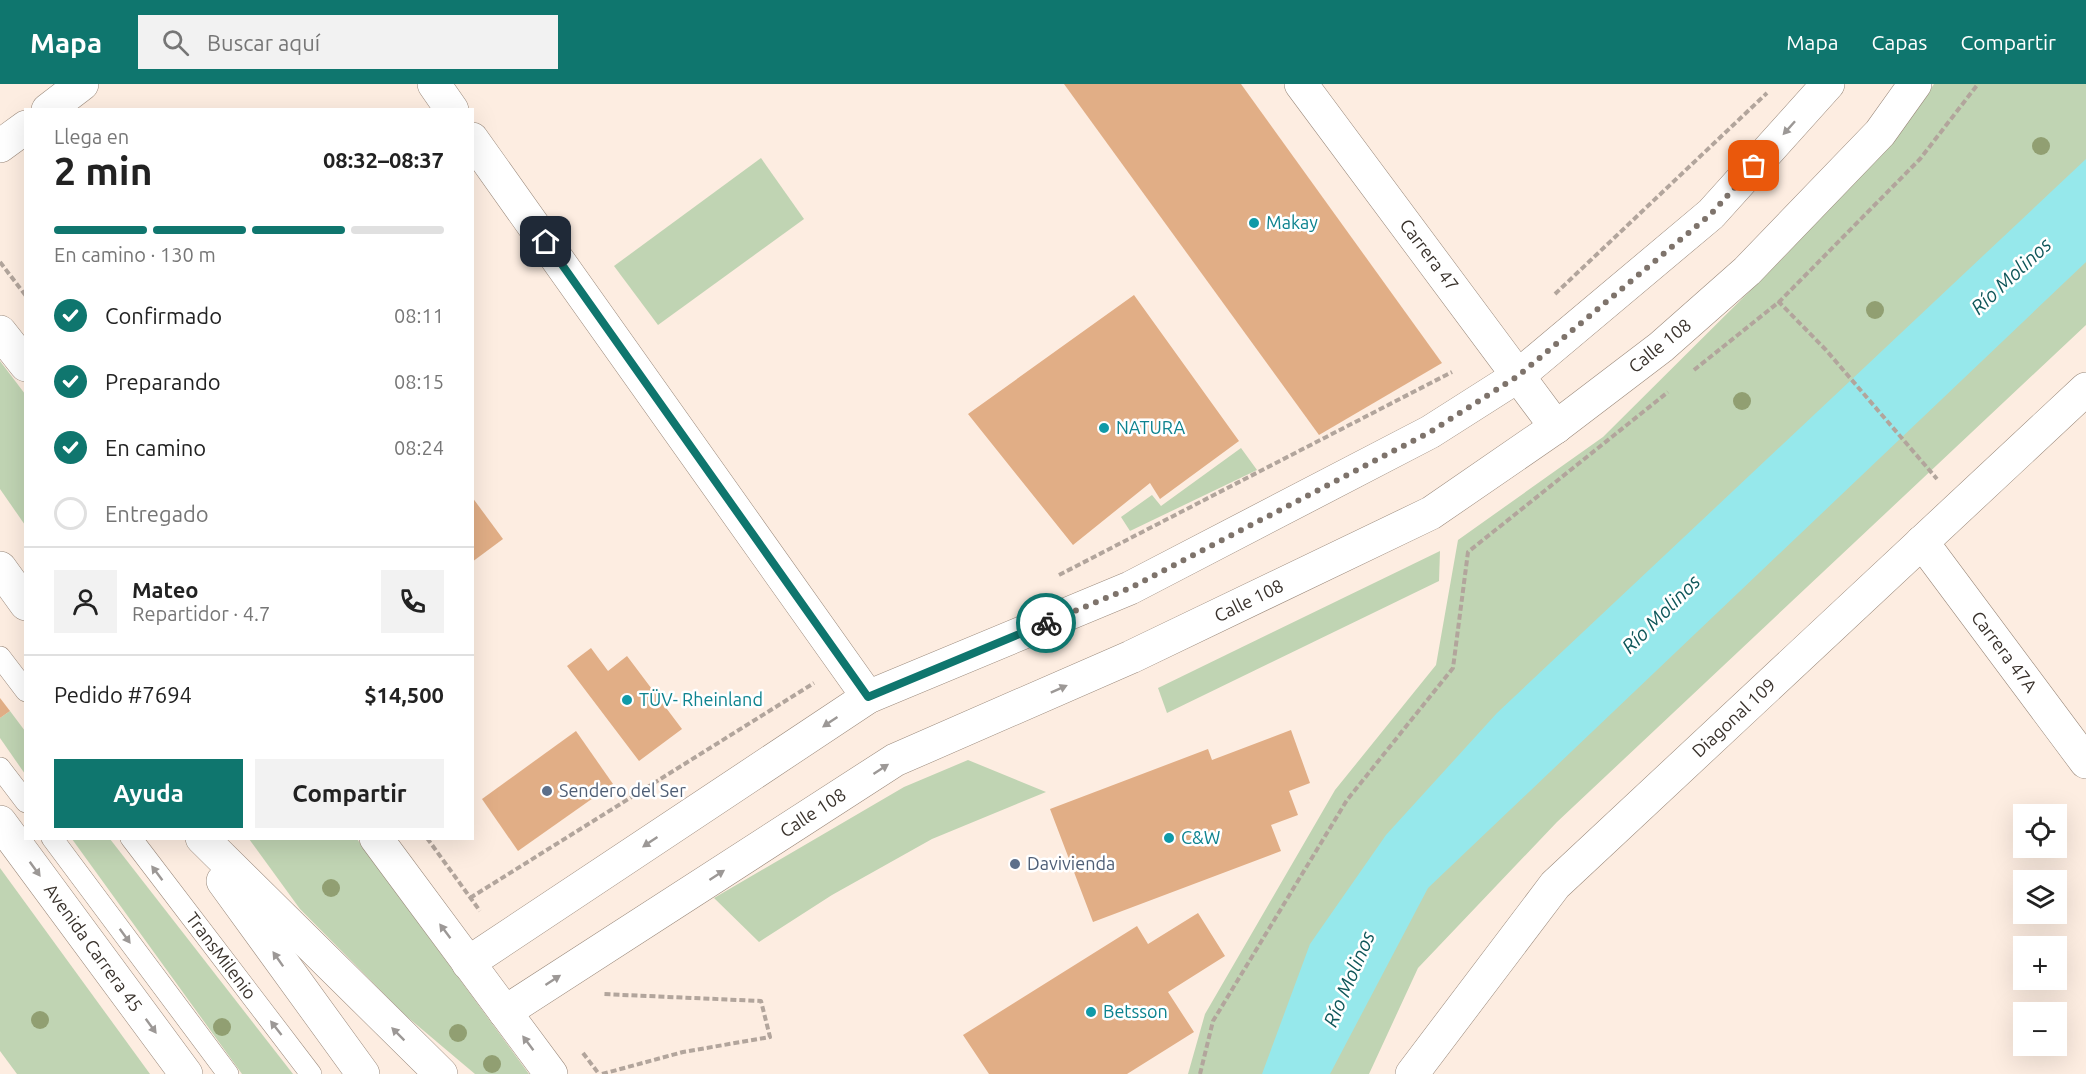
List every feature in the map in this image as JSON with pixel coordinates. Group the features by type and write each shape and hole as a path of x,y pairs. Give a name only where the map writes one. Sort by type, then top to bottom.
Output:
{"main road":[{"path":"51,108 82,84"},
{"path":"434,84 451,108"},
{"name":"Carrera 47","path":"1301,84 1556,427"},
{"path":"468,963 868,697 1130,588 1430,432 1518,376 1711,214 1827,84"},
{"name":"Calle 108","path":"505,1012 895,760 1131,657 1431,513 1556,427 1661,347 1747,271 1880,133 1915,84"},
{"path":"0,146 24,128"},
{"path":"474,142 868,697"},
{"path":"0,332 24,362"},
{"name":"Diagonal 109","path":"1412,1074 1555,885 2086,389"},
{"name":"Carrera 47A","path":"1922,542 2086,762"},
{"path":"0,568 24,601"},
{"name":"Avenida Carrera 45","path":"0,822 186,1074"},
{"path":"193,840 363,1074"},
{"path":"204,840 441,1074"},
{"path":"377,840 551,1074"}],"lane":[{"path":"0,657 24,688"},
{"path":"0,768 24,799"},
{"path":"53,840 228,1074"},
{"name":"TransMilenio","path":"133,840 311,1074"}],"path":[{"path":"1687,376 1779,302 1920,159 1978,84"},
{"path":"1550,298 1768,92"},
{"path":"0,262 24,293"},
{"path":"1747,271 1826,350 1929,469"},
{"path":"1052,579 1498,348"},
{"path":"1200,1074 1213,1021 1347,800 1453,668 1468,552 1669,391"},
{"path":"470,898 844,664"},
{"path":"602,1074 683,1052 770,1038 761,1001 645,996"}],"green space":[{"path":"1934,84 2086,84 2086,325 1557,822 1418,968 1369,1074 1188,1074 1205,1014 1335,790 1436,665 1458,540 1603,437 1786,255 1924,99"},
{"path":"761,158 804,219 658,325 614,266"},
{"path":"0,361 24,393 24,524 0,489"},
{"path":"1241,448 1257,470 1130,531 1121,517 1152,495 1161,506"},
{"path":"1440,551 1439,581 1167,713 1158,688"},
{"path":"10,711 24,730 24,773 0,738 0,718"},
{"path":"968,760 1046,792 932,839 832,895 759,942 714,898 904,787"},
{"path":"73,840 111,840 293,1074 242,1074"},
{"path":"250,840 358,840 529,1074 475,1074 405,1015 300,909"},
{"path":"0,868 150,1074 17,1074 0,1051"}],"water":[{"name":"Río Molinos","path":"2086,159 2086,262 1428,888 1330,1074 1262,1074 1310,944 1386,835 1497,713"}],"building":[{"name":"Makay","path":"1064,84 1241,84 1442,363 1319,435"},
{"name":"NATURA","path":"1134,295 1239,441 1160,499 1150,483 1073,545 968,414"},
{"path":"474,500 503,539 474,561"},
{"name":"TÜV- Rheinland","path":"591,648 608,671 627,656 682,729 639,761 567,666"},
{"path":"0,698 10,711 0,718"},
{"name":"C&W","path":"1291,730 1310,783 1289,791 1298,815 1271,825 1281,851 1093,922 1050,809 1208,749 1212,760"},
{"name":"Sendero del Ser","path":"576,731 613,784 518,851 482,799"},
{"name":"Betsson","path":"1198,913 1225,956 1168,992 1194,1032 1127,1074 989,1074 963,1035 1137,926 1148,944"}],"way so far":[{"path":"1046,623 1130,588 1430,432 1518,376 1711,214 1754,166"}],"place":[{"name":"Makay","path":"1254,223"},
{"name":"NATURA","path":"1104,428"},
{"name":"TÜV- Rheinland","path":"627,700"},
{"name":"Sendero del Ser","path":"547,791"},
{"name":"C&W","path":"1169,838"},
{"name":"Davivienda","path":"1015,864"},
{"name":"Betsson","path":"1091,1012"}],"route":[{"path":"546,242 868,697 1046,623"}]}
